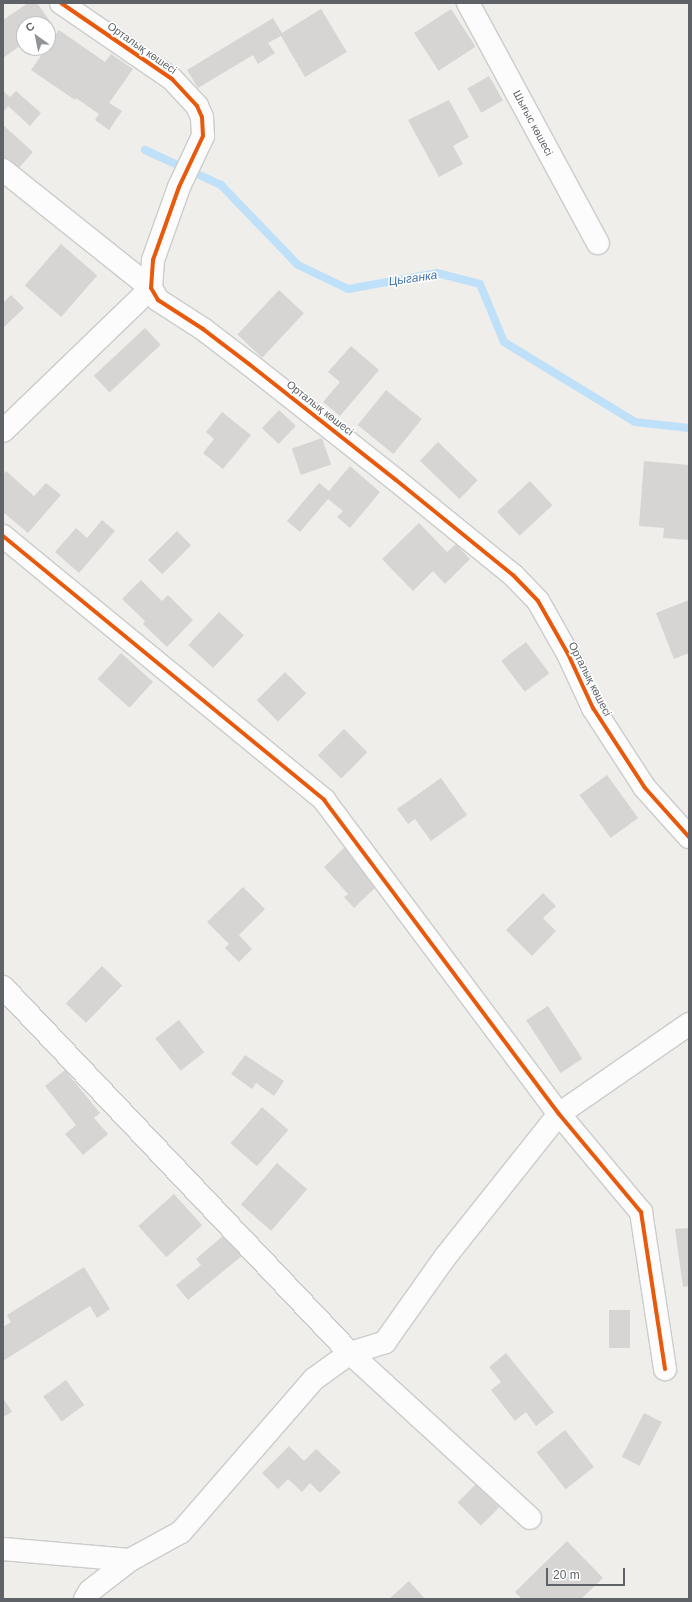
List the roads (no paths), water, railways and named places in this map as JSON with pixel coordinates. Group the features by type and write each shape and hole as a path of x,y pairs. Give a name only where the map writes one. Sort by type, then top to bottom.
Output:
{"street":[{"name":"Орталық көшесі","path":"61,3 172,79 197,106 202,117 203,136 179,187 153,260 151,288 158,300 203,329 256,368 518,580 538,601 568,654 593,708 645,788 689,837"},
{"name":"Шығыс көшесі","path":"468,3 598,243"},
{"path":"3,170 151,288 3,431"},
{"path":"3,536 324,800 560,1114 641,1212 665,1369"},
{"path":"3,987 350,1353 530,1518"},
{"path":"84,1599 90,1591 130,1560 181,1532 314,1378 350,1353 385,1342 446,1256 560,1114 689,1024"},
{"path":"3,1549 130,1560"}],"waterway":[{"name":"Цыганка","path":"145,150 221,185 298,265 348,289 437,273 480,284 504,342 635,422 689,428"}]}
